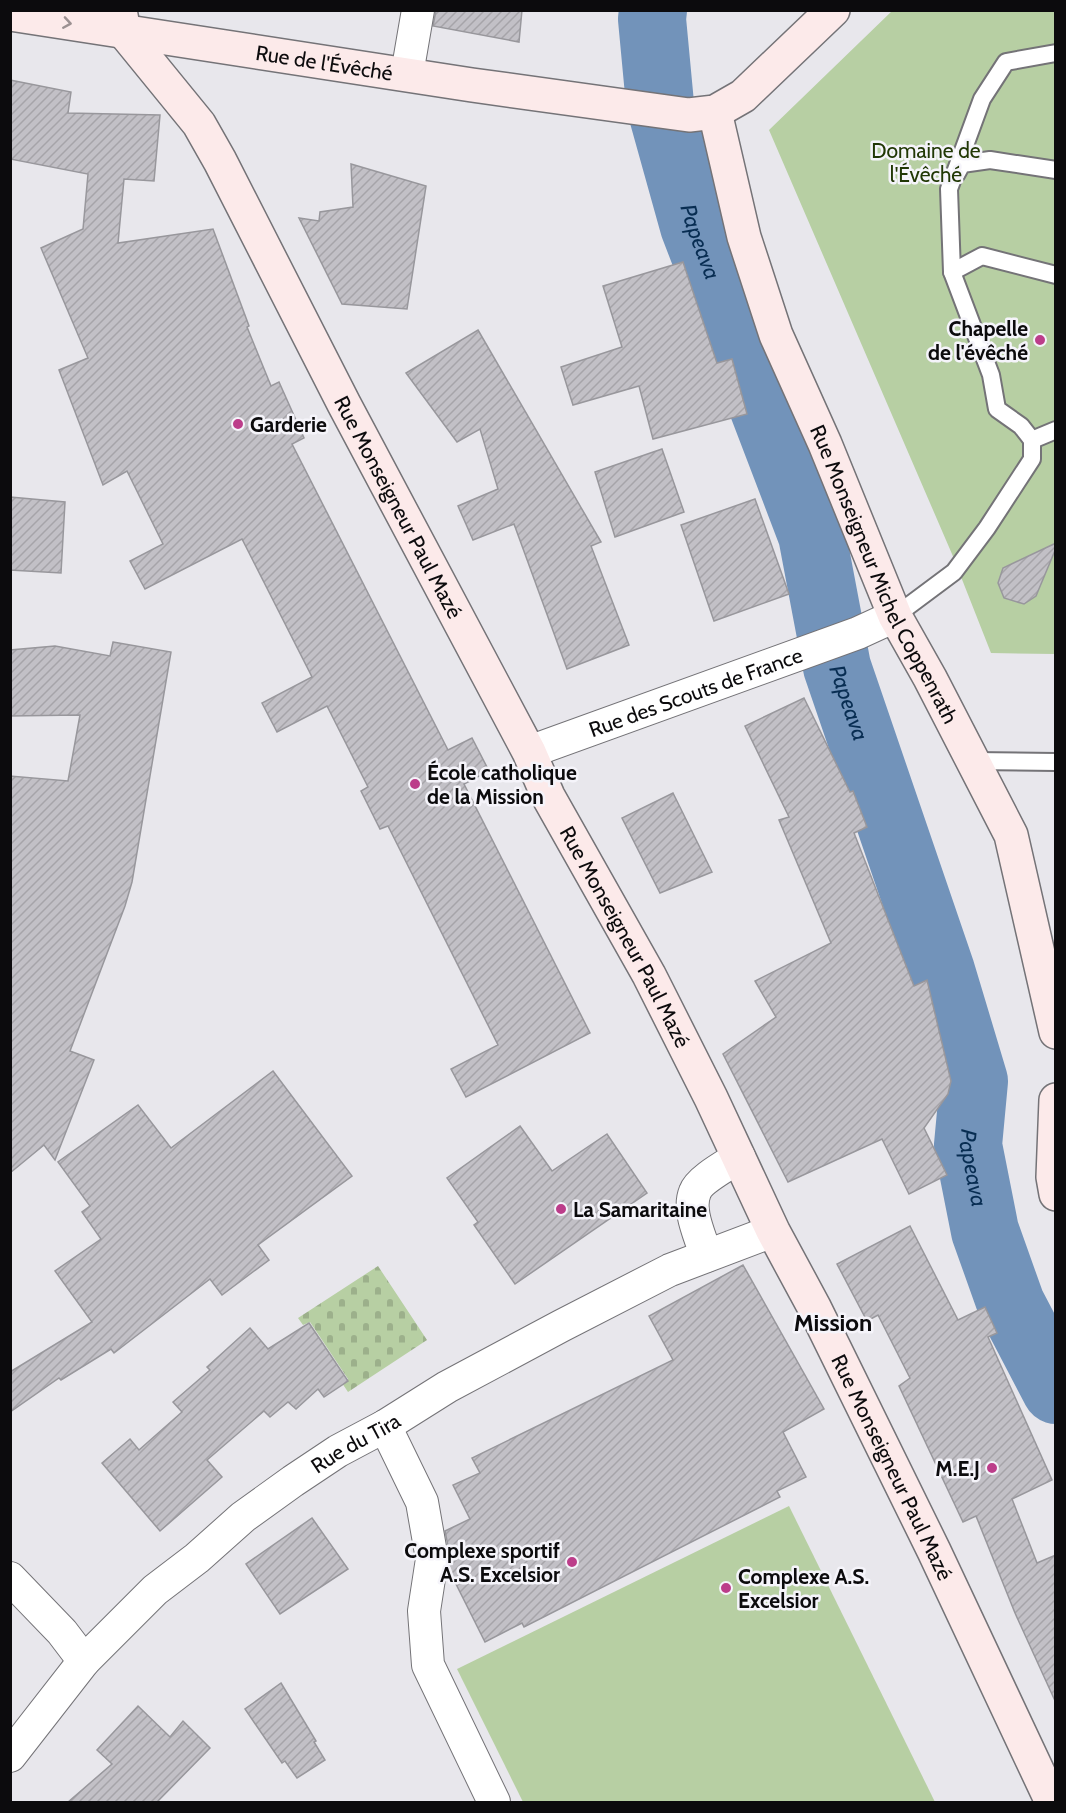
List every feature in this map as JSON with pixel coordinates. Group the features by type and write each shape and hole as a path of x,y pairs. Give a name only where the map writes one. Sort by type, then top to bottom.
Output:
{"main road":[{"path":"702,114 749,91 833,10"},
{"name":"Rue de l'Évêché","path":"10,14 122,21 407,74 702,114"},
{"name":"Rue Monseigneur Paul Mazé","path":"122,21 199,124 529,752 548,796 649,975 773,1231 814,1307 934,1551 1052,1803"},
{"name":"Rue Monseigneur Michel Coppenrath","path":"702,114 776,335 825,444 895,616 930,678 1011,835 1056,1032"},
{"path":"1056,1100 1053,1177 1056,1194"}],"street":[{"path":"407,74 418,10"},
{"name":"Rue des Scouts de France","path":"529,752 858,633 895,616"},
{"path":"706,1256 692,1209 695,1191 707,1179 738,1157"},
{"name":"Rue du Tira","path":"10,1756 84,1661 155,1590 197,1558 243,1517 338,1451 447,1387 670,1270 773,1231"},
{"path":"384,1426 422,1502 432,1559 424,1611 428,1665 494,1803"},
{"path":"10,1578 62,1632 84,1661"}],"lane":[{"path":"895,616 954,572 987,528 1032,459 1032,440 1021,426 998,409 991,375 952,272 949,189 982,99 1006,62 1056,54"},
{"path":"949,189 962,164 990,160 1056,170"},
{"path":"952,272 982,256 1056,275"},
{"path":"1032,440 1056,430"},
{"path":"972,761 1056,762"}],"green space":[{"name":"Domaine de l'Évêché","path":"892,11 1055,11 1055,654 991,653 952,554 769,130"},
{"path":"378,1266 427,1340 348,1392 342,1383 348,1379 310,1322 303,1325 298,1318"},
{"name":"Complexe A.S. Excelsior","path":"789,1506 935,1802 523,1802 457,1669"}],"building":[{"path":"436,10 522,10 519,42 433,26"},
{"path":"10,80 71,92 68,113 160,115 154,181 124,179 118,243 213,229 249,326 247,327 271,386 279,382 304,438 292,444 448,750 472,738 489,771 464,784 590,1033 466,1097 451,1069 498,1045 388,826 380,829 361,791 368,787 327,706 277,732 262,703 312,677 242,539 145,589 130,561 163,544 127,471 103,485 59,370 88,358 41,248 83,229 88,174 10,159"},
{"path":"351,164 426,186 407,309 342,304 299,218 319,221 320,212 353,207"},
{"path":"683,262 717,363 732,359 747,414 653,439 639,386 573,405 561,367 622,347 603,286"},
{"path":"478,330 601,542 591,546 629,645 567,669 514,524 473,540 458,506 498,489 480,429 457,442 406,373"},
{"path":"662,449 684,512 615,537 595,472"},
{"path":"10,497 65,502 61,573 10,570"},
{"path":"755,499 789,594 714,621 681,525"},
{"path":"1056,543 1036,596 1024,604 1004,598 998,583 1003,568"},
{"path":"113,642 171,652 132,882 70,1051 94,1060 55,1160 44,1145 10,1173 10,776 68,781 80,715 10,716 10,650 55,646 110,656"},
{"path":"804,698 850,792 853,791 867,827 854,833 914,986 927,980 951,1081 948,1094 924,1128 947,1175 909,1194 882,1139 788,1182 723,1054 776,1017 755,981 831,943 779,820 789,817 745,726"},
{"path":"673,793 712,872 660,893 622,818"},
{"path":"273,1071 352,1176 258,1245 269,1260 222,1295 210,1279 114,1353 111,1349 61,1380 59,1378 10,1412 10,1372 92,1322 55,1271 101,1239 82,1212 90,1206 58,1162 138,1105 171,1148"},
{"name":"La Samaritaine","path":"520,1126 552,1171 607,1134 647,1193 515,1284 474,1225 478,1222 447,1178"},
{"path":"910,1226 958,1320 985,1307 997,1333 988,1337 1052,1480 1012,1499 1037,1563 1056,1555 1056,1703 1015,1613 976,1516 963,1522 899,1386 910,1378 878,1315 867,1321 837,1264"},
{"name":"Complexe sportif A.S. Excelsior","path":"743,1265 824,1409 783,1432 806,1477 777,1491 780,1497 524,1627 522,1623 485,1642 449,1570 450,1556 445,1531 470,1519 453,1485 480,1473 472,1458 673,1360 649,1316"},
{"path":"309,1323 348,1381 324,1397 318,1389 296,1409 288,1402 270,1417 264,1411 207,1460 222,1477 160,1531 102,1463 130,1439 139,1450 182,1412 173,1402 210,1370 207,1367 250,1328 268,1349"},
{"path":"312,1518 348,1569 280,1614 246,1564"},
{"path":"281,1683 325,1760 297,1778 285,1761 282,1763 245,1709"},
{"path":"138,1706 170,1737 183,1721 210,1748 156,1803 67,1803 112,1764 97,1750"}],"waterway":[{"name":"Papeava","path":"653,10 660,104 694,226 812,535 837,667 941,971 974,1081 968,1145 985,1231 1011,1304 1056,1390"}],"place":[{"name":"Chapelle de l'évêché","path":"1040,340"},
{"name":"Garderie","path":"238,424"},
{"name":"École catholique de la Mission","path":"415,784"},
{"name":"La Samaritaine","path":"561,1209"},
{"name":"M.E.J","path":"992,1468"},
{"name":"Complexe sportif A.S. Excelsior","path":"572,1562"},
{"name":"Complexe A.S. Excelsior","path":"726,1588"}],"district":[{"name":"Mission","path":"833,1322"}]}
